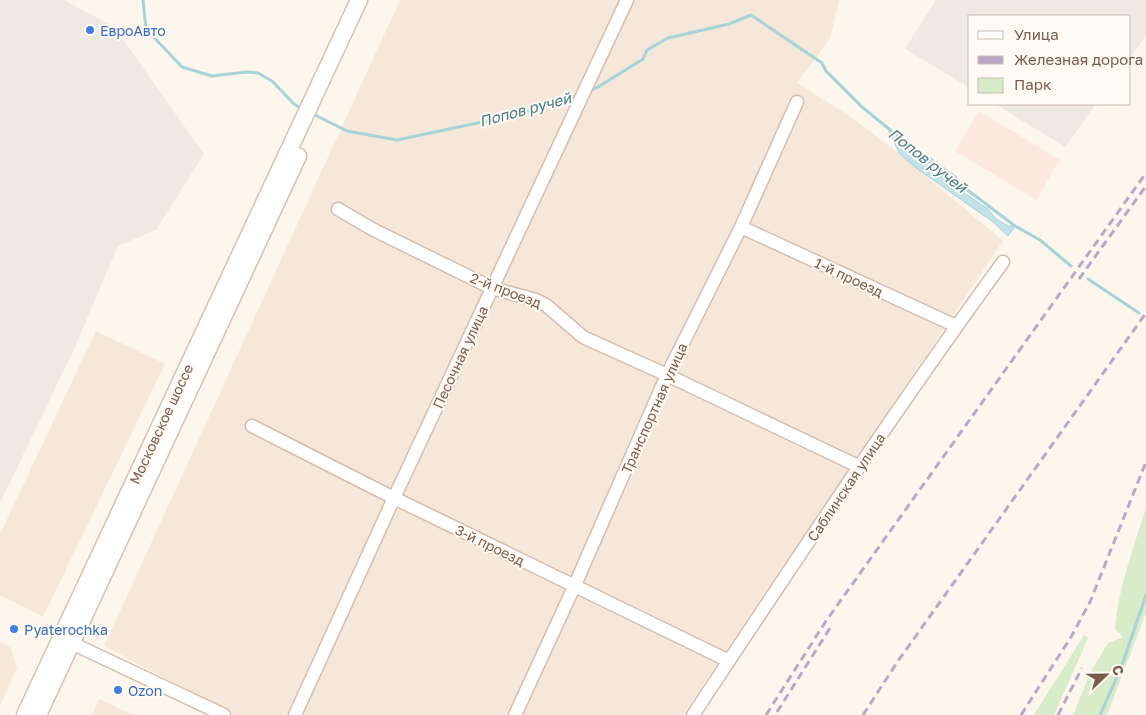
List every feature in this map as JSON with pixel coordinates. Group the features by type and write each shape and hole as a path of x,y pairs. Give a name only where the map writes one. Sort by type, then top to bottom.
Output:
{"main road":[{"path":"317,103 359,0"},
{"path":"317,103 371,0"},
{"name":"Московское шоссе","path":"25,715 66,641 317,103"},
{"name":"Московское шоссе","path":"38,715 66,641"}],"street":[{"name":"Песочная улица","path":"295,715 394,498 627,0"},
{"name":"Транспортная улица","path":"515,715 667,375 741,227 797,102"},
{"name":"2-й проезд","path":"338,209 372,229 492,288 536,300 546,305 583,337 860,467"},
{"name":"1-й проезд","path":"741,227 956,326"},
{"name":"Саблинская улица","path":"694,715 956,326 1003,262"},
{"name":"3-й проезд","path":"252,426 394,498 729,661"},
{"path":"66,641 224,715"}],"shaded area":[{"path":"0,0 64,0 114,27 204,154 156,230 118,246 75,347 0,503"},
{"path":"400,0 839,0 830,39 797,83 848,115 898,153 1003,241 683,715 235,715 104,646"},
{"path":"936,0 1146,0 1146,35 1131,57 1131,15 968,15 968,87 905,49"},
{"path":"997,105 1095,105 1065,147"},
{"path":"979,111 1060,160 1036,200 955,151"},
{"path":"96,331 165,364 43,617 0,595 0,534"},
{"path":"0,642 11,648 17,668 0,706"},
{"path":"99,699 134,715 92,715"}],"green space":[{"path":"1146,507 1146,613 1107,715 1073,715 1091,671 1108,643 1123,637 1115,629 1119,598"},
{"path":"1084,635 1088,638 1054,715 1034,715"}],"water":[{"path":"889,131 903,145 915,148 957,177 953,185 989,210 995,218 1008,226 1015,226 1008,236 993,222 916,168 899,153"}],"waterway":[{"name":"Попов ручей","path":"143,0 146,29 182,67 212,76 246,72 258,73 272,81 294,104 302,109"},
{"name":"Попов ручей","path":"589,91 643,59 647,50 668,38 729,24 751,15 822,63 826,71 862,107 910,146"},
{"name":"Попов ручей","path":"313,114 347,131 397,140 501,118 552,105 578,95"},
{"name":"Попов ручей","path":"953,179 1015,226 1040,240 1071,266"},
{"name":"Попов ручей","path":"1088,279 1139,313"},
{"path":"1100,715 1121,668 1146,595"}],"railway":[{"path":"766,715 826,621 1146,173"},
{"path":"1079,279 1146,186"},
{"path":"863,715 898,661 1146,313"},
{"path":"1021,715 1071,637 1090,602 1146,462"},
{"path":"777,712 832,625"},
{"path":"1058,715 1082,668"}],"place":[{"name":"ЕвроАвто","path":"90,30"},
{"name":"Pyaterochka","path":"14,629"},
{"name":"Ozon","path":"118,690"}]}
